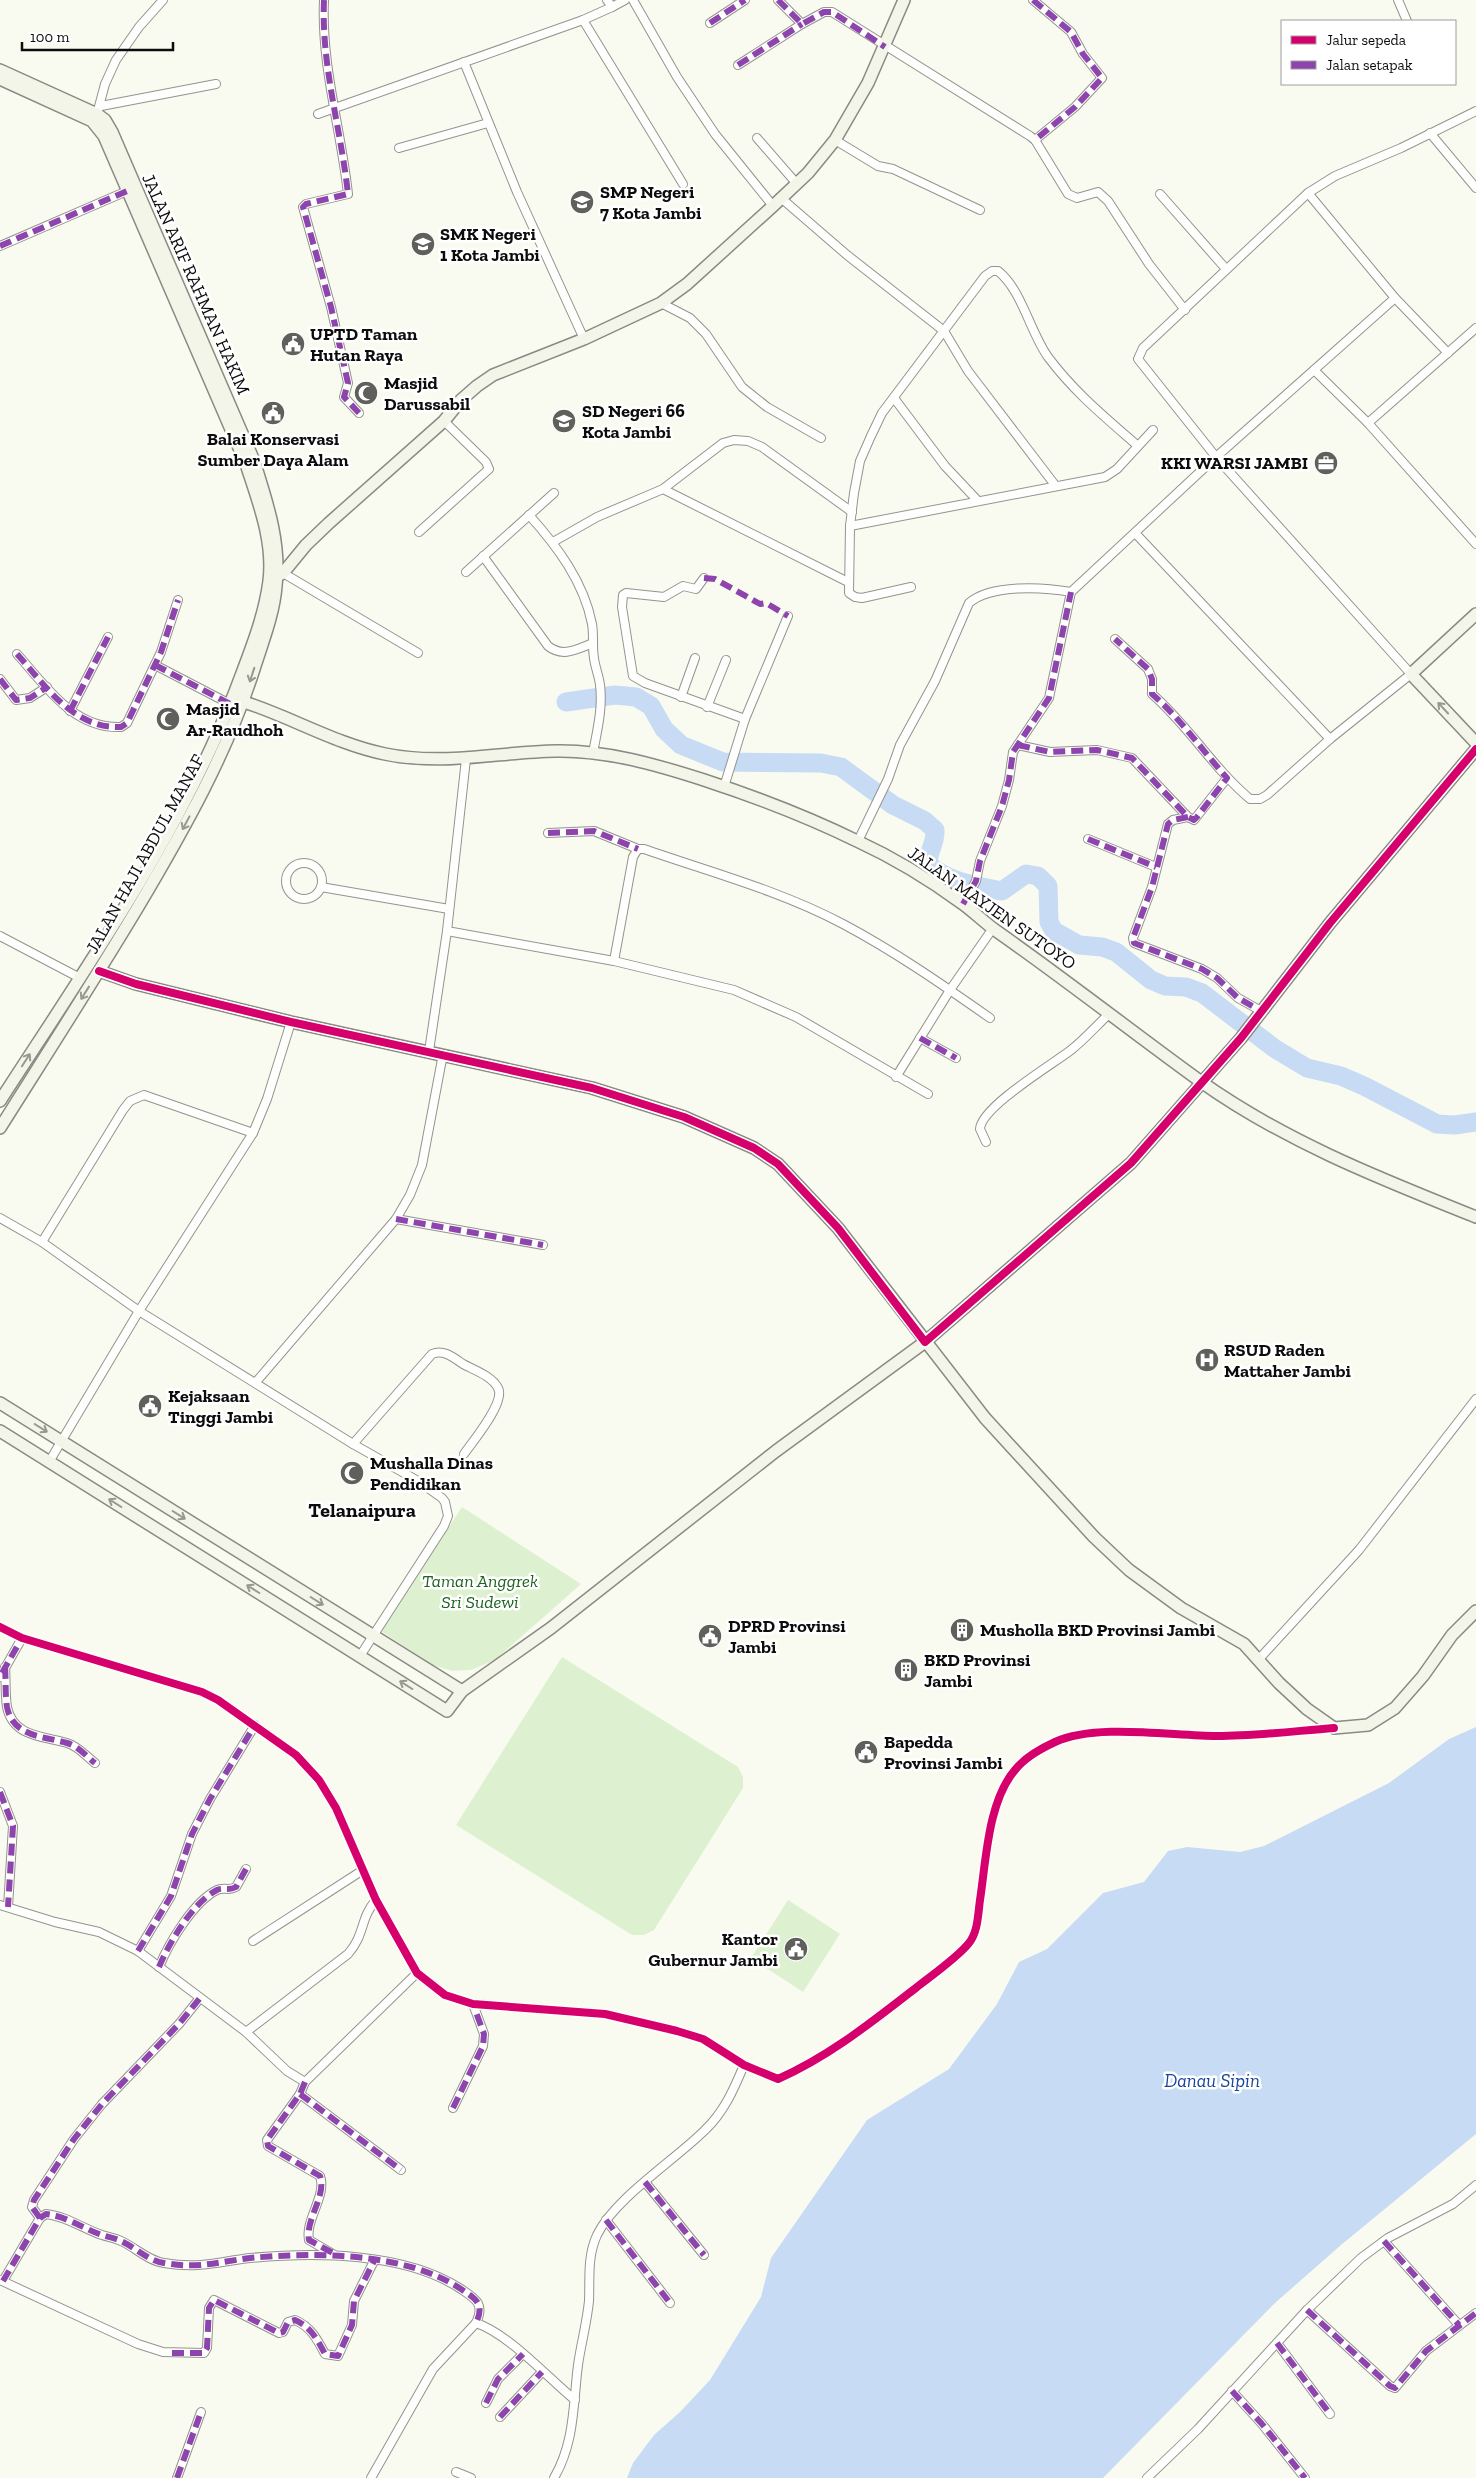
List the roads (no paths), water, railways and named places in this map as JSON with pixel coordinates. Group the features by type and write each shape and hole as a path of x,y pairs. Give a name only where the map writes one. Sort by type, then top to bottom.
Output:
{"main road":[{"path":"276,577 323,529 444,421 461,400 493,375 584,339 661,303 687,284 808,174 835,140 868,83 904,0"},
{"name":"JALAN ARIF RAHMAN HAKIM","path":"0,70 99,110 105,120 108,134 125,178 171,267 254,461 274,529 278,553 276,577"},
{"name":"JALAN ARIF RAHMAN HAKIM","path":"0,79 92,121 108,134"},
{"name":"JALAN ARIF RAHMAN HAKIM","path":"125,178 127,190 246,464 266,531 276,577"},
{"name":"JALAN HAJI ABDUL MANAF","path":"0,1128 99,971 164,862 197,802 244,702 273,606 276,577"},
{"name":"JALAN HAJI ABDUL MANAF","path":"0,1101 80,978 186,797 230,704 276,577"},
{"path":"1476,614 1411,674 1476,743"},
{"name":"JALAN MAYJEN SUTOYO","path":"244,702 371,750 411,758 466,759 558,751 593,753 648,762 772,804 858,841 918,874 964,904 993,928 1202,1083 1288,1135 1378,1178 1476,1218"},
{"path":"0,1431 447,1711 462,1691 551,1628 768,1457 925,1342 1131,1163 1241,1038 1330,923 1476,749"},
{"path":"99,971 136,984 291,1022 592,1088 684,1117 754,1148 778,1164 838,1228 985,1418 1094,1537 1151,1586 1188,1613 1244,1644 1278,1683 1307,1709 1334,1728 1368,1725 1395,1708 1423,1676 1452,1636 1476,1611"},
{"path":"50,1023 62,1030"},
{"path":"0,1403 462,1691"}],"street":[{"path":"163,0 139,27 116,60 105,84 99,110 216,84"},
{"path":"324,0 325,60 348,194 306,204 303,207 331,307 348,383 344,397 359,413"},
{"path":"607,0 612,7"},
{"path":"318,114 584,20 625,0"},
{"path":"634,0 677,77 710,126 777,202 847,254 944,331 968,371 1055,485"},
{"path":"710,23 744,0"},
{"path":"778,0 802,24"},
{"path":"1033,0 1071,32 1083,54 1102,78 1075,107 1035,140"},
{"path":"1398,0 1407,20"},
{"path":"738,65 802,24 824,12 832,12 1035,140 1068,194 1077,198 1098,192 1108,201 1149,264 1185,310"},
{"path":"584,20 683,184"},
{"path":"464,62 517,192 584,339"},
{"path":"1116,639 1148,669 1152,680 1152,694 1163,701 1177,721 1226,778 1250,800 1260,799 1267,795 1330,739 1411,674 1216,457 1138,359 1143,348 1308,193 1335,176 1473,112"},
{"path":"400,148 488,122"},
{"path":"1430,133 1476,188"},
{"path":"757,138 797,184"},
{"path":"835,140 878,166 893,169 980,210"},
{"path":"0,246 127,190"},
{"path":"1308,193 1395,298 1448,353"},
{"path":"1160,194 1226,269"},
{"path":"911,587 862,598 855,597 849,593 850,526 860,461 882,413 985,276 998,271 1009,282 1048,356 1086,401 1138,446"},
{"path":"964,904 976,881 980,860 1002,806 1009,780 1013,752 1049,698 1071,592 1136,534 1216,457 1395,298"},
{"path":"661,303 690,318 706,334 742,387 767,407 822,438"},
{"path":"1368,423 1476,328"},
{"path":"1314,370 1368,423 1476,544"},
{"path":"894,398 944,466 978,501"},
{"path":"419,532 489,469 486,462 444,421"},
{"path":"850,526 1055,485 1105,477 1153,430"},
{"path":"553,542 597,517 663,489 712,449 734,440 748,441 762,448 852,512"},
{"path":"663,489 848,582"},
{"path":"466,572 554,493"},
{"path":"529,515 553,542 583,594 593,627 593,643 600,684 601,708 593,753"},
{"path":"1136,534 1330,739"},
{"path":"484,556 548,646 554,651 561,654 593,643"},
{"path":"276,577 418,653"},
{"path":"704,578 695,590 683,586 664,597 626,593 622,596 633,676 681,697 745,719"},
{"path":"858,841 888,779 900,745 934,681 968,603 977,596 1021,589 1043,587 1071,592"},
{"path":"17,654 70,711 89,721 114,727 123,726 155,665 178,600"},
{"path":"724,787 745,719 788,616"},
{"path":"70,711 108,636"},
{"path":"681,697 695,658"},
{"path":"707,706 726,660"},
{"path":"155,665 230,704"},
{"path":"0,679 16,700 30,698 47,687"},
{"path":"1018,745 1050,752 1097,750 1132,758 1188,817 1194,820 1226,778"},
{"path":"430,1051 447,932 466,759"},
{"path":"1188,817 1168,824 1152,887 1133,938 1134,943 1202,969 1217,978 1260,1015"},
{"path":"548,834 594,832 816,911 843,924 950,990 990,1018"},
{"path":"1088,839 1156,867"},
{"path":"614,961 633,857 638,849"},
{"path":"153,856 164,862"},
{"path":"305,863 315,867 322,876 321,887 314,896 304,899 298,898 293,896 287,886 287,875 294,866 305,863"},
{"path":"321,887 449,909"},
{"path":"896,1076 950,990 993,928"},
{"path":"447,932 614,961 734,990 796,1017 928,1094"},
{"path":"0,936 80,978"},
{"path":"986,1142 980,1129 984,1118 1017,1088 1072,1049 1110,1013"},
{"path":"49,1462 140,1311 253,1132 267,1099 291,1022"},
{"path":"920,1038 956,1058"},
{"path":"256,1382 396,1219 410,1195 422,1165 443,1054"},
{"path":"42,1242 123,1110 135,1097 144,1095 253,1132"},
{"path":"0,1218 42,1242 140,1311 353,1444 418,1481 442,1498 448,1511 444,1526 360,1656"},
{"path":"396,1219 543,1245"},
{"path":"353,1444 432,1354 443,1352 490,1379 497,1386 500,1393 497,1406 464,1454"},
{"path":"1259,1659 1359,1550 1476,1399"},
{"path":"0,1627 22,1638 202,1692 218,1700 296,1755 319,1780 336,1808 376,1900 417,1973 445,1995 473,2004 604,2014 677,2031 702,2039 744,2065 778,2079 817,2061 932,1975 969,1943 978,1922 993,1817 1001,1793 1014,1770 1027,1759 1056,1742 1080,1736 1136,1731 1166,1735 1219,1736 1334,1728"},
{"path":"0,1677 22,1638"},
{"path":"5,1667 7,1708 12,1720 20,1729 30,1735 67,1743 76,1747 95,1764"},
{"path":"138,1952 171,1896 192,1834 210,1799 255,1725"},
{"path":"0,1792 13,1826 4,1906 99,1932 138,1952 246,2032 287,2070 305,2082"},
{"path":"159,1967 171,1943 192,1913 208,1896 219,1889 236,1887 246,1869"},
{"path":"253,1941 363,1870"},
{"path":"246,2032 348,1954 360,1938 365,1914 376,1900"},
{"path":"335,2254 309,2240 312,2218 322,2183 320,2176 268,2146 267,2140 300,2094 305,2082 417,1973"},
{"path":"40,2218 32,2206 34,2200 74,2139 102,2104 180,2024 200,1998"},
{"path":"453,2108 483,2046 484,2034 473,2004"},
{"path":"554,2478 567,2452 589,2303 590,2250 606,2220 645,2182 706,2129 732,2092 744,2065"},
{"path":"300,2094 401,2170"},
{"path":"645,2182 704,2255"},
{"path":"1147,2478 1198,2429 1307,2310 1361,2258 1384,2241 1453,2204 1476,2186"},
{"path":"371,2478 433,2369 476,2323 481,2310 479,2302 451,2282 408,2266 335,2254 249,2258 208,2266 179,2266 154,2261 119,2240 103,2236 53,2215 46,2214 40,2218 1,2281 138,2344 163,2352 204,2353 207,2348 209,2308 214,2300 279,2333 283,2332 288,2322 295,2320 305,2325 312,2332 325,2354 338,2356 352,2325 354,2301 374,2261"},
{"path":"606,2220 670,2303"},
{"path":"1384,2241 1459,2326"},
{"path":"1307,2310 1390,2386 1395,2388 1426,2351 1476,2313"},
{"path":"476,2323 489,2327 575,2400"},
{"path":"1277,2343 1330,2414"},
{"path":"486,2403 498,2379 523,2354"},
{"path":"500,2417 542,2372"},
{"path":"1232,2391 1262,2424 1305,2478"},
{"path":"177,2478 201,2412"},
{"path":"456,2472 471,2478"}],"water":[{"name":"Danau Sipin","path":"1476,1727 1476,2134 1341,2245 1275,2303 1103,2478 627,2478 633,2463 654,2435 680,2412 710,2380 761,2297 771,2258 867,2120 949,2069 997,2004 1019,1962 1047,1949 1103,1893 1144,1882 1168,1851 1187,1847 1240,1852 1264,1846 1389,1783 1449,1739"}],"waterway":[{"path":"566,702 615,695 636,697 651,706 664,729 681,745 723,762 821,763 841,767 893,805 925,821 935,830 928,864 944,875 963,882 1002,891 1026,874 1038,876 1048,886 1049,922 1054,931 1079,945 1102,947 1116,952 1151,980 1165,986 1186,987 1202,993 1274,1048 1307,1068 1341,1076 1437,1124 1455,1125 1476,1122"}],"place":[{"name":"SMP Negeri 7 Kota Jambi","path":"582,202"},
{"name":"SMK Negeri 1 Kota Jambi","path":"423,244"},
{"name":"UPTD Taman Hutan Raya","path":"293,344"},
{"name":"Masjid Darussabil","path":"366,393"},
{"name":"Balai Konservasi Sumber Daya Alam","path":"273,413"},
{"name":"SD Negeri 66 Kota Jambi","path":"564,421"},
{"name":"KKI WARSI JAMBI","path":"1326,463"},
{"name":"Masjid Ar-Raudhoh","path":"168,719"},
{"name":"RSUD Raden Mattaher Jambi","path":"1207,1360"},
{"name":"Kejaksaan Tinggi Jambi","path":"150,1406"},
{"name":"Mushalla Dinas Pendidikan","path":"352,1473"},
{"name":"Musholla BKD Provinsi Jambi","path":"962,1630"},
{"name":"DPRD Provinsi Jambi","path":"710,1636"},
{"name":"BKD Provinsi Jambi","path":"906,1670"},
{"name":"Bapedda Provinsi Jambi","path":"866,1752"},
{"name":"Kantor Gubernur Jambi","path":"796,1949"}],"district":[{"name":"Telanaipura","path":"362,1510"}],"park label":[{"name":"Taman Anggrek Sri Sudewi","path":"480,1591"}]}
